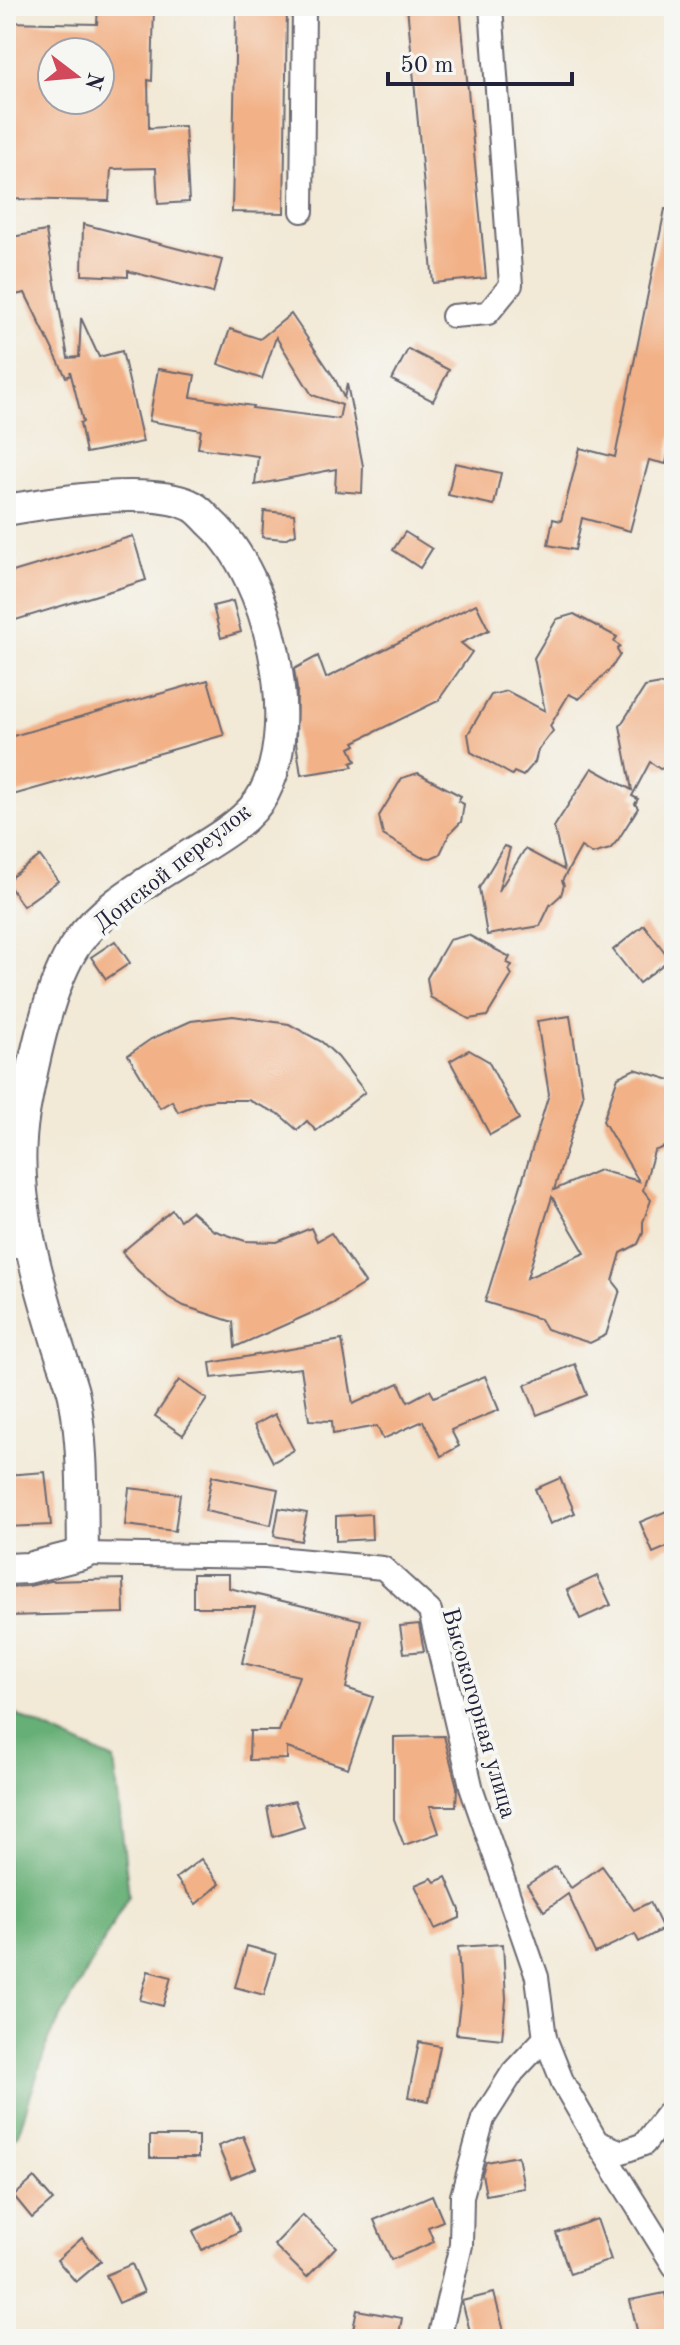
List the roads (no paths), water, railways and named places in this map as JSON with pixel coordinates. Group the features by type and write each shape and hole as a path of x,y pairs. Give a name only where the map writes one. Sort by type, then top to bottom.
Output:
{"street":[{"path":"302,211 304,6"},
{"path":"453,316 488,313 511,285 491,6"},
{"name":"Донской переулок","path":"6,510 148,495 192,505 223,534 242,561 262,606 275,660 280,721 273,765 264,794 240,821 105,913 77,943 56,985 23,1116 17,1246 73,1393 82,1452 83,1554"},
{"path":"6,1569 28,1568 83,1554"},
{"name":"Высокогорная улица","path":"83,1554 265,1557 383,1568 430,1611 472,1790 537,1977 545,2038 563,2083 674,2266"},
{"path":"439,2339 461,2245 462,2196 483,2119 513,2072 545,2038"},
{"path":"597,2142 622,2152 644,2144 674,2105"}]}
